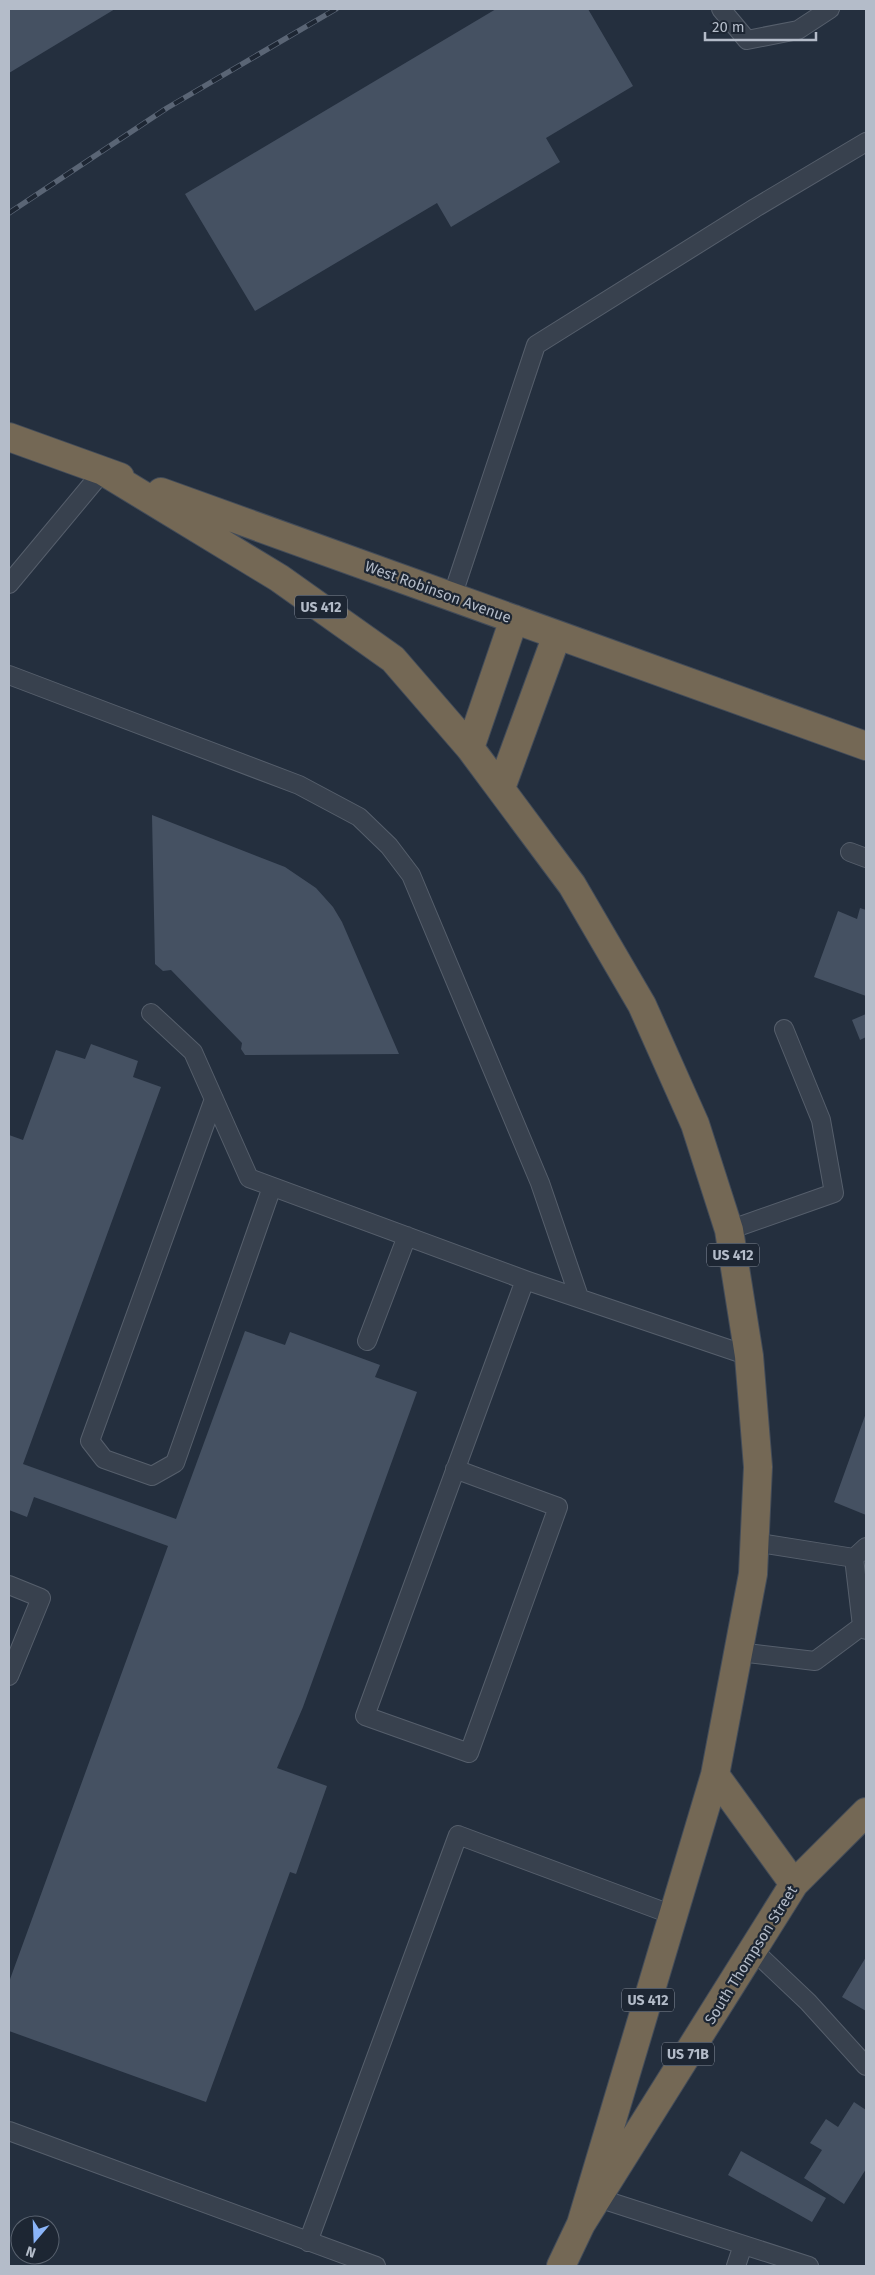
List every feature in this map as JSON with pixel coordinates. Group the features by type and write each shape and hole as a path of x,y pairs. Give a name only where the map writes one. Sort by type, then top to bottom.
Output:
{"highway":[{"name":"West Robinson Avenue","path":"9,437 866,746"},
{"name":"US 412","path":"103,471 279,578 393,659 470,748 572,885 642,1005 695,1124 729,1230 748,1356 758,1467 753,1574 716,1775 581,2224"},
{"path":"470,748 514,619"},
{"path":"501,788 557,635"},
{"path":"716,1775 794,1884"},
{"name":"South Thompson Street","path":"561,2266 581,2224 794,1884 866,1812"}],"lane":[{"path":"722,9 747,40 798,30 830,9"},
{"path":"452,597 536,345 866,142"},
{"path":"9,584 103,471"},
{"path":"9,675 299,785 359,817 389,846 410,876 540,1183 579,1297"},
{"path":"850,852 866,858"},
{"path":"151,1013 193,1052 249,1178 525,1280 748,1356"},
{"path":"729,1230 834,1193 821,1120 784,1029"},
{"path":"214,1099 90,1441 104,1459 152,1476 175,1463 272,1187"},
{"path":"367,1341 406,1236"},
{"path":"455,1469 558,1506 469,1753 365,1716 455,1469 525,1280"},
{"path":"739,1652 815,1661 865,1626 860,1552 754,1542"},
{"path":"9,1586 40,1598 9,1676"},
{"path":"308,2242 458,1834 674,1915"},
{"path":"753,1950 808,2002 866,2066"},
{"path":"9,2131 376,2266"},
{"path":"598,2198 809,2266"},
{"path":"736,2266 743,2245"}],"building":[{"path":"9,9 115,9 9,73"},
{"path":"496,9 588,9 633,86 546,138 560,162 451,227 437,203 255,311 185,194"},
{"path":"152,815 285,867 316,888 333,907 342,922 399,1054 245,1055 241,1049 242,1043 171,970 163,971 155,964"},
{"path":"860,908 866,910 866,996 814,977 838,911 857,919"},
{"path":"866,1014 866,1037 860,1040 852,1020"},
{"path":"91,1044 138,1061 133,1077 161,1087 23,1464 176,1519 245,1331 285,1345 290,1332 380,1365 375,1377 417,1392 303,1707 277,1768 327,1786 296,1874 290,1872 206,2102 9,2031 9,1982 168,1546 34,1497 27,1517 9,1510 9,1135 23,1140 56,1050 85,1059"},
{"path":"866,1413 866,1515 834,1502"},
{"path":"866,1957 866,2011 842,1997"},
{"path":"854,2102 866,2110 866,2169 844,2204 804,2178 822,2150 810,2143 826,2119 838,2127"},
{"path":"741,2151 826,2198 812,2222 728,2175"}],"railway":[{"path":"9,213 167,108 336,9"}]}
